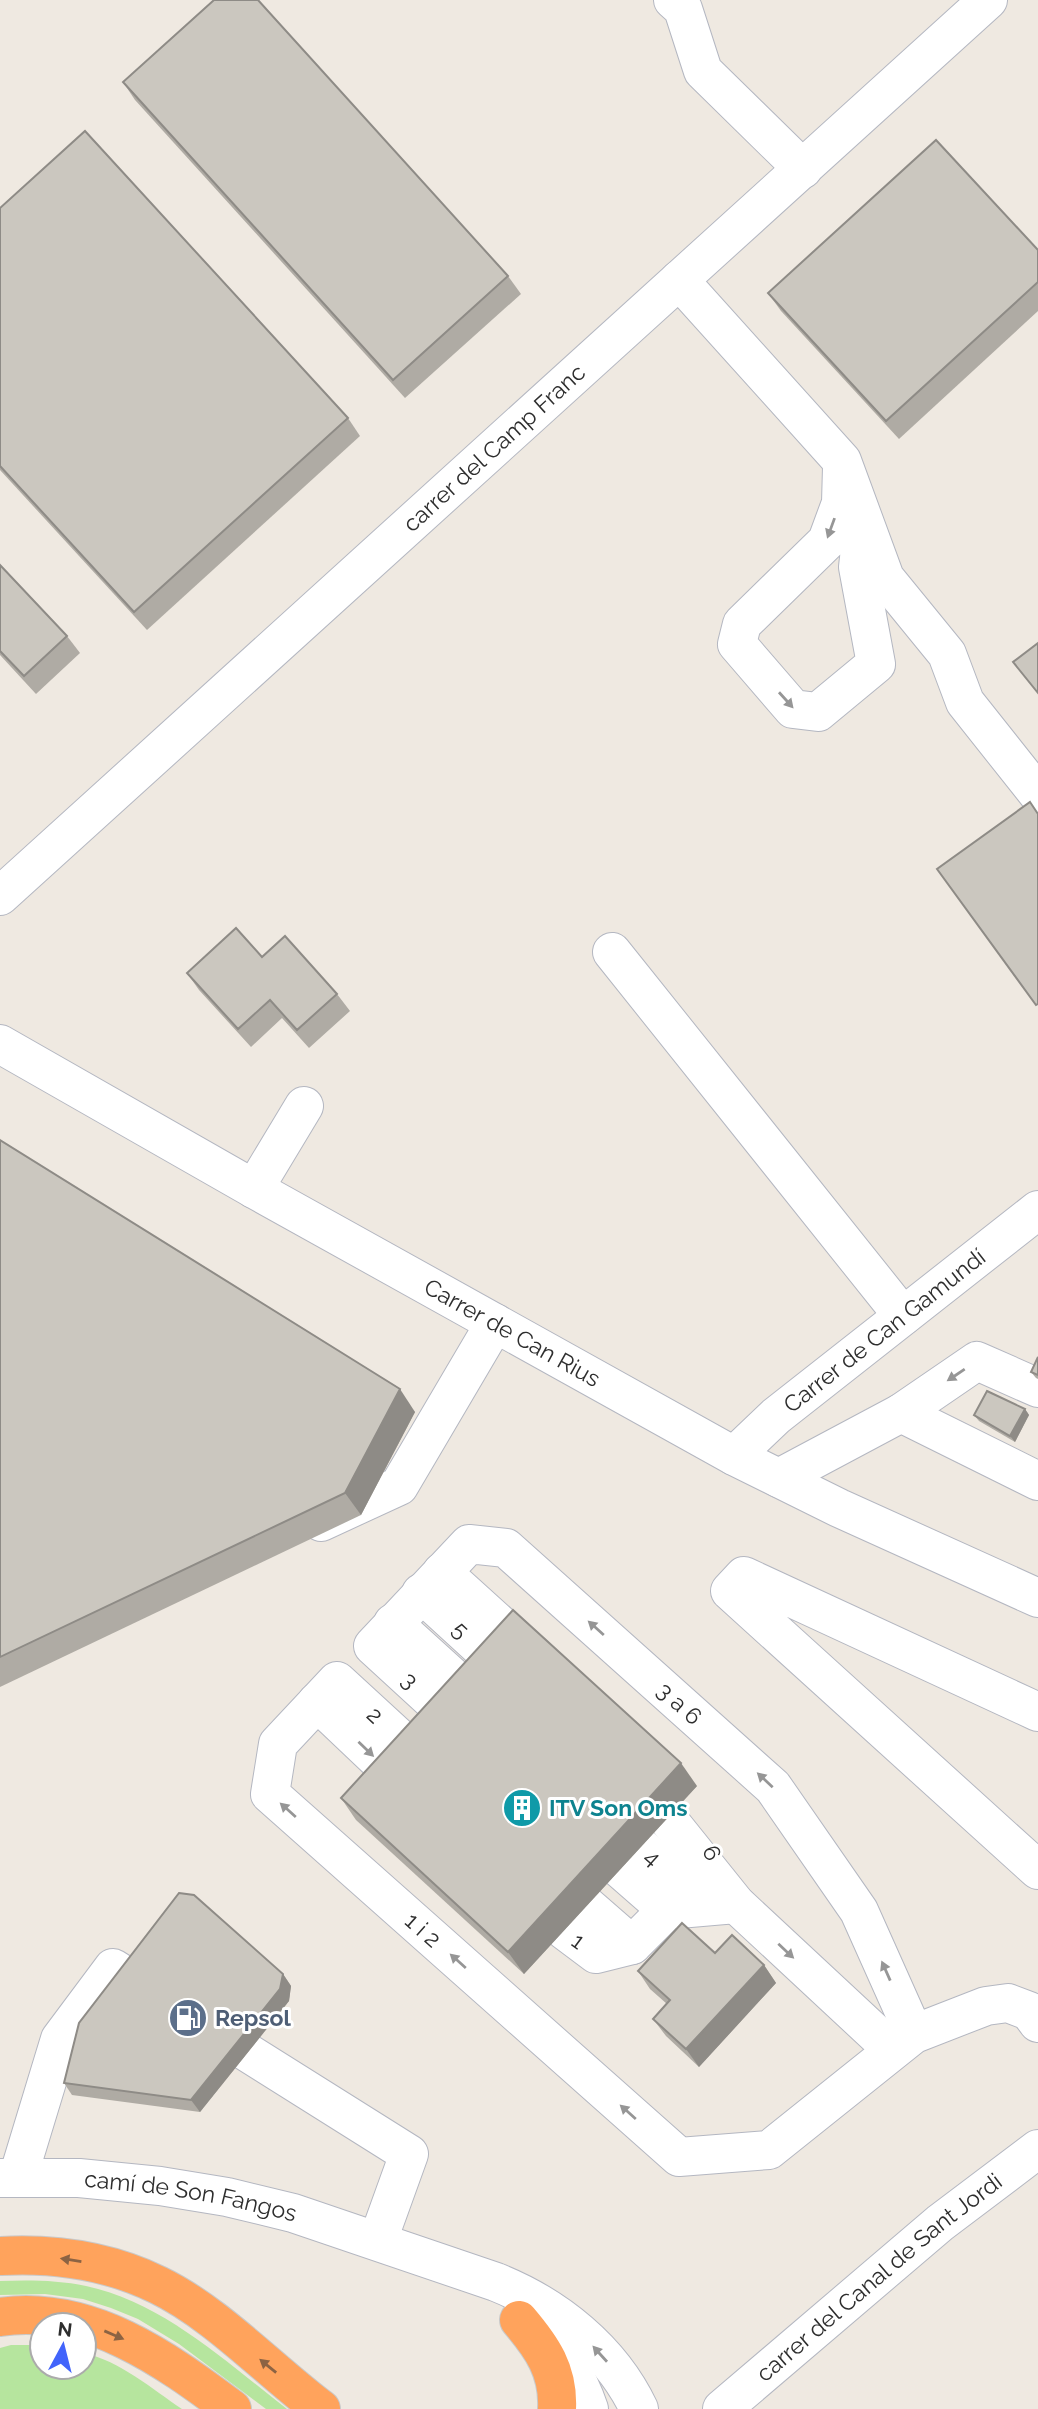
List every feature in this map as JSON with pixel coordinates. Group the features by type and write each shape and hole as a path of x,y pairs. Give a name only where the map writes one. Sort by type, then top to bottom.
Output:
{"highway":[{"path":"0,2256 28,2255 72,2259 125,2271 160,2286 207,2316 324,2406"},
{"path":"0,2317 42,2316 79,2322 111,2332 143,2348 195,2381 232,2409"},
{"path":"519,2320 541,2347 551,2365 555,2381 556,2409"}],"street":[{"path":"673,0 682,9 703,71 803,169"},
{"name":"carrer del Camp Franc","path":"0,896 803,169 966,7"},
{"path":"679,280 842,461 886,578 947,654 965,702 1038,794"},
{"path":"842,461 841,503 827,541 742,624 737,644 793,709 818,712 876,664 858,567 863,517"},
{"path":"612,952 903,1316"},
{"name":"Carrer de Can Rius","path":"0,1044 254,1189 734,1456 839,1508 1038,1598"},
{"path":"254,1189 304,1106"},
{"name":"Carrer de Can Gamundí","path":"734,1456 776,1416 1038,1210"},
{"path":"292,1535 398,1486 495,1323"},
{"path":"779,1478 901,1413 977,1361 1038,1388"},
{"path":"901,1413 1038,1481"},
{"name":"3 a 6","path":"506,1747 383,1634 469,1544 506,1548 773,1787 859,1911 903,2042"},
{"path":"1038,1712 744,1576 730,1591 1038,1870"},
{"name":"5","path":"432,1582 549,1690"},
{"name":"1 i 2","path":"456,1811 327,1691 278,1744 270,1794 679,2157 769,2150 903,2042"},
{"path":"622,1758 736,1904 903,2042 986,2006 1008,2003 1029,2011 1038,2023"},
{"name":"4","path":"667,1910 565,1800 688,1889 736,1904"},
{"path":"506,1855 632,1945 667,1910 736,1904"},
{"path":"9,2178 60,2039 113,1968 410,2154 378,2240"},
{"name":"carrer del Canal de Sant Jordi","path":"722,2409 940,2223 1038,2149"},
{"name":"camí de Son Fangos","path":"9,2178 79,2178 227,2197 293,2213 378,2240"},
{"path":"378,2240 519,2320 560,2353 573,2370 589,2409"},
{"path":"378,2240 506,2286 552,2309 600,2353 621,2379 639,2409"}],"green space":[{"path":"0,2281 75,2284 115,2294 142,2306 193,2336 287,2409 266,2409 179,2344 138,2319 83,2299 45,2294 0,2295"},
{"path":"28,2345 28,2381 98,2381 98,2357 135,2377 182,2409 0,2409 0,2348"}],"building":[{"path":"214,0 258,0 508,276 393,380 123,82"},
{"path":"85,131 348,418 134,612 0,466 0,208"},
{"path":"936,140 1038,250 1038,282 886,421 768,293"},
{"path":"0,565 67,636 24,676 0,651"},
{"path":"1038,643 1038,693 1013,662"},
{"path":"1030,802 1038,814 1036,1005 937,869"},
{"path":"236,928 262,957 285,936 337,994 297,1030 270,1000 238,1029 187,973"},
{"path":"0,1140 400,1389 345,1493 0,1657"},
{"path":"1038,1357 1038,1375 1031,1372"},
{"path":"987,1391 1025,1409 1010,1436 974,1415"},
{"name":"ITV Son Oms","path":"513,1610 681,1763 508,1952 341,1798"},
{"name":"Repsol","path":"179,1893 194,1895 283,1974 280,1989 191,2100 64,2083 79,2023"},
{"path":"682,1923 715,1953 732,1935 764,1965 686,2049 653,2019 670,2000 638,1971"}],"place":[{"name":"ITV Son Oms","path":"522,1808"},
{"name":"Repsol","path":"188,2018"}]}
